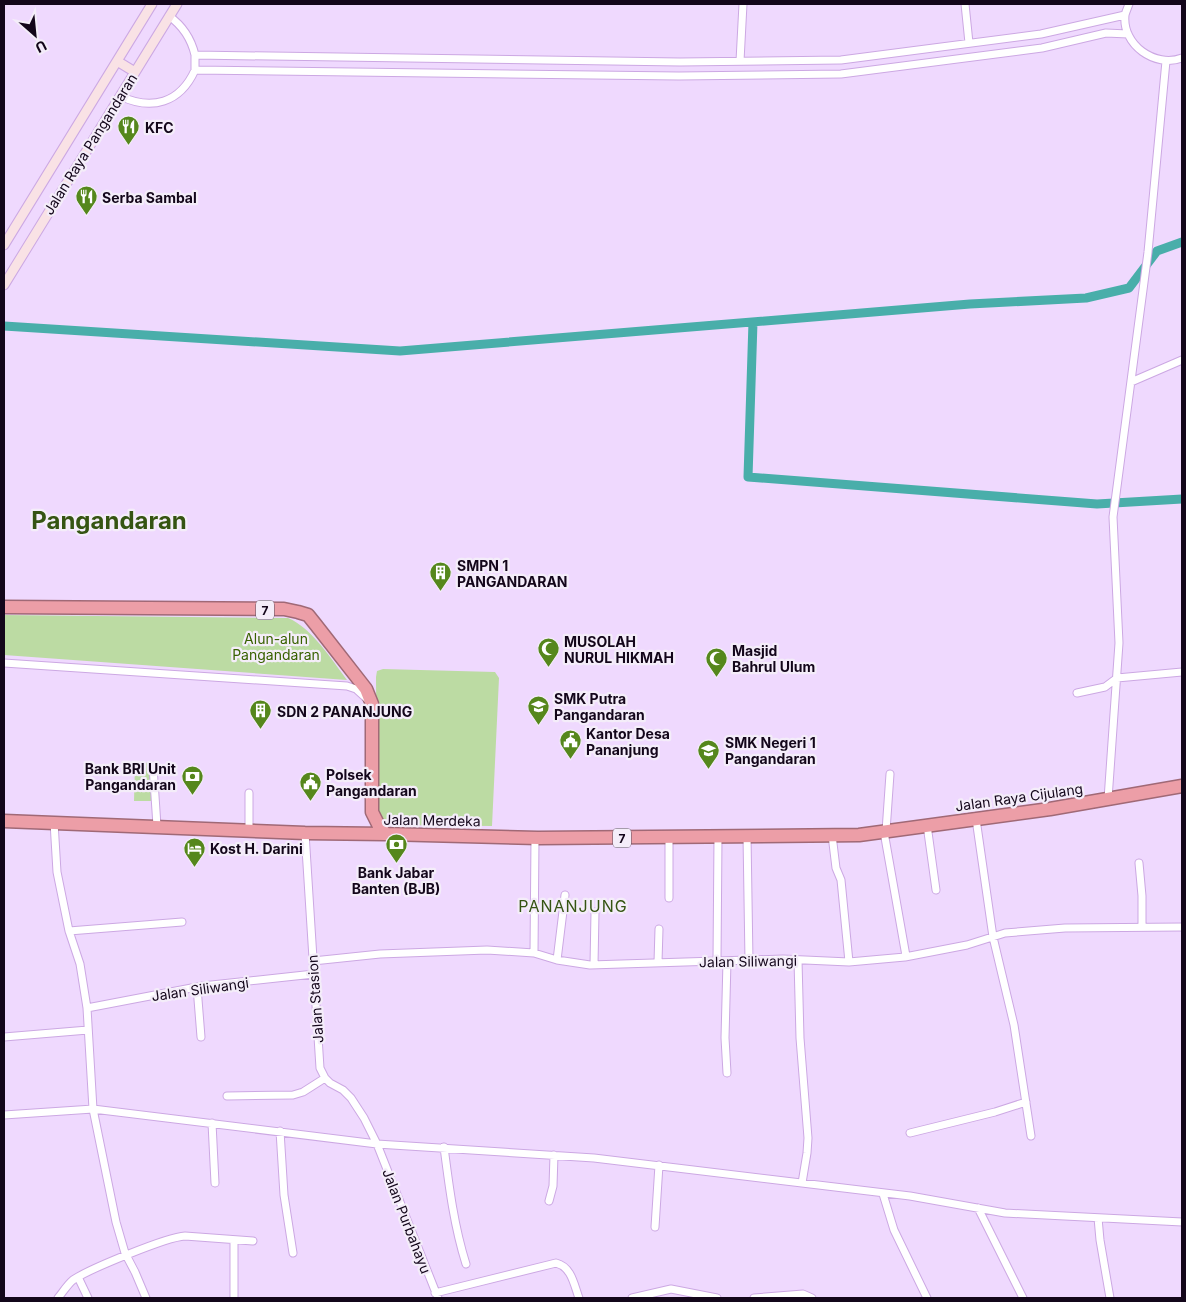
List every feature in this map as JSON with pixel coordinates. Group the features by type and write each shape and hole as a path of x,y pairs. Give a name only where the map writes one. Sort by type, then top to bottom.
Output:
{"highway":[{"name":"7","path":"4,607 284,610 308,615 366,689 372,704 372,812"},
{"name":"Jalan Raya Cijulang","path":"859,835 1108,799 1182,786"},
{"path":"349,834 361,826 372,812 380,828 386,834"},
{"name":"Jalan Merdeka","path":"4,821 157,826 305,834 536,838 859,835"}],"street":[{"name":"Jalan Raya Pangandaran","path":"4,245 152,4"},
{"name":"Jalan Raya Pangandaran","path":"4,285 177,4"},
{"path":"740,61 742,4"},
{"path":"965,4 969,43"},
{"path":"1129,4 1125,15 1128,34 1134,44 1143,53 1154,58 1166,61 1182,58"},
{"path":"195,54 680,62 840,60 1041,34 1125,15"},
{"path":"120,96 135,102 146,103 166,100 184,88 195,70 195,54 186,32 169,16"},
{"path":"195,70 679,76 841,74 1042,48 1106,34 1128,34"},
{"path":"117,61 135,72"},
{"path":"1108,799 1120,643 1113,517 1148,252 1166,61"},
{"path":"679,76 680,62"},
{"path":"1131,382 1182,360"},
{"path":"4,663 347,686 356,690 372,704"},
{"path":"1077,693 1105,687 1117,678 1182,672"},
{"path":"153,766 157,826"},
{"path":"890,774 885,831 906,956"},
{"path":"249,793 250,831"},
{"path":"976,819 993,937 1012,1011 1031,1136"},
{"path":"54,822 57,872 69,932 80,964 86,1008 93,1109 116,1222 126,1256 146,1298"},
{"path":"927,826 936,890"},
{"name":"Jalan Stasion","path":"305,834 320,1068 325,1078"},
{"path":"832,835 836,868 841,880 849,962"},
{"path":"747,836 749,961"},
{"path":"669,837 669,898"},
{"path":"718,837 718,960"},
{"path":"534,953 536,838"},
{"path":"1139,864 1142,927"},
{"path":"557,960 565,895"},
{"path":"594,965 595,912"},
{"path":"69,932 128,925 182,922"},
{"name":"Jalan Siliwangi","path":"313,961 380,954 487,950 534,953 557,960 594,965 718,960 849,962 906,956 967,945 1006,933 1065,928 1182,927"},
{"path":"658,962 659,929"},
{"path":"798,960 800,1038 808,1138 802,1183"},
{"path":"727,961 725,1038 727,1073"},
{"name":"Jalan Siliwangi","path":"86,1008 197,987 314,974"},
{"path":"197,987 201,1037"},
{"path":"4,1038 88,1030"},
{"path":"228,1096 292,1095 303,1092 325,1078 343,1090 358,1106 377,1144"},
{"path":"910,1133 995,1112 1026,1102"},
{"path":"4,1115 93,1109 377,1144 554,1155 659,1166 910,1196 1006,1213 1182,1222"},
{"path":"212,1123 215,1183"},
{"path":"280,1131 284,1195 293,1253"},
{"name":"Jalan Purbahayu","path":"377,1144 437,1295"},
{"path":"444,1147 450,1194 466,1264"},
{"path":"549,1201 553,1186 554,1155"},
{"path":"655,1227 659,1166"},
{"path":"883,1194 894,1230 927,1298"},
{"path":"978,1208 1023,1298"},
{"path":"1098,1218 1110,1298"},
{"path":"58,1298 70,1282 80,1280 126,1256 180,1237 253,1241"},
{"path":"234,1240 234,1298"},
{"path":"437,1295 556,1264 563,1265 567,1269 579,1298"},
{"path":"80,1280 88,1298"},
{"path":"632,1298 671,1289 717,1298"},
{"path":"754,1298 803,1294 812,1298"}],"green space":[{"name":"Alun-alun Pangandaran","path":"4,615 288,618 305,629 313,637 347,680 4,655"},
{"path":"383,669 495,672 499,678 492,826 386,825 379,820 377,814 376,677 377,671"},
{"path":"135,762 151,763 151,801 134,801"}],"waterway":[{"path":"4,326 400,351 970,304 1086,298 1129,288 1157,251 1182,242"},
{"path":"753,322 748,477 1097,504 1182,499"}],"place":[{"name":"KFC","path":"129,146"},
{"name":"Serba Sambal","path":"86,216"},
{"name":"SMPN 1 PANGANDARAN","path":"441,592"},
{"name":"MUSOLAH NURUL HIKMAH","path":"548,668"},
{"name":"Masjid Bahrul Ulum","path":"716,677"},
{"name":"SMK Putra Pangandaran","path":"538,725"},
{"name":"SDN 2 PANANJUNG","path":"261,730"},
{"name":"Kantor Desa Pananjung","path":"570,760"},
{"name":"SMK Negeri 1 Pangandaran","path":"709,769"},
{"name":"Bank BRI Unit Pangandaran","path":"192,795"},
{"name":"Polsek Pangandaran","path":"310,801"},
{"name":"Bank Jabar Banten (BJB)","path":"396,863"},
{"name":"Kost H. Darini","path":"194,867"}],"district":[{"name":"Pangandaran","path":"109,520"},
{"name":"PANANJUNG","path":"573,906"}]}
